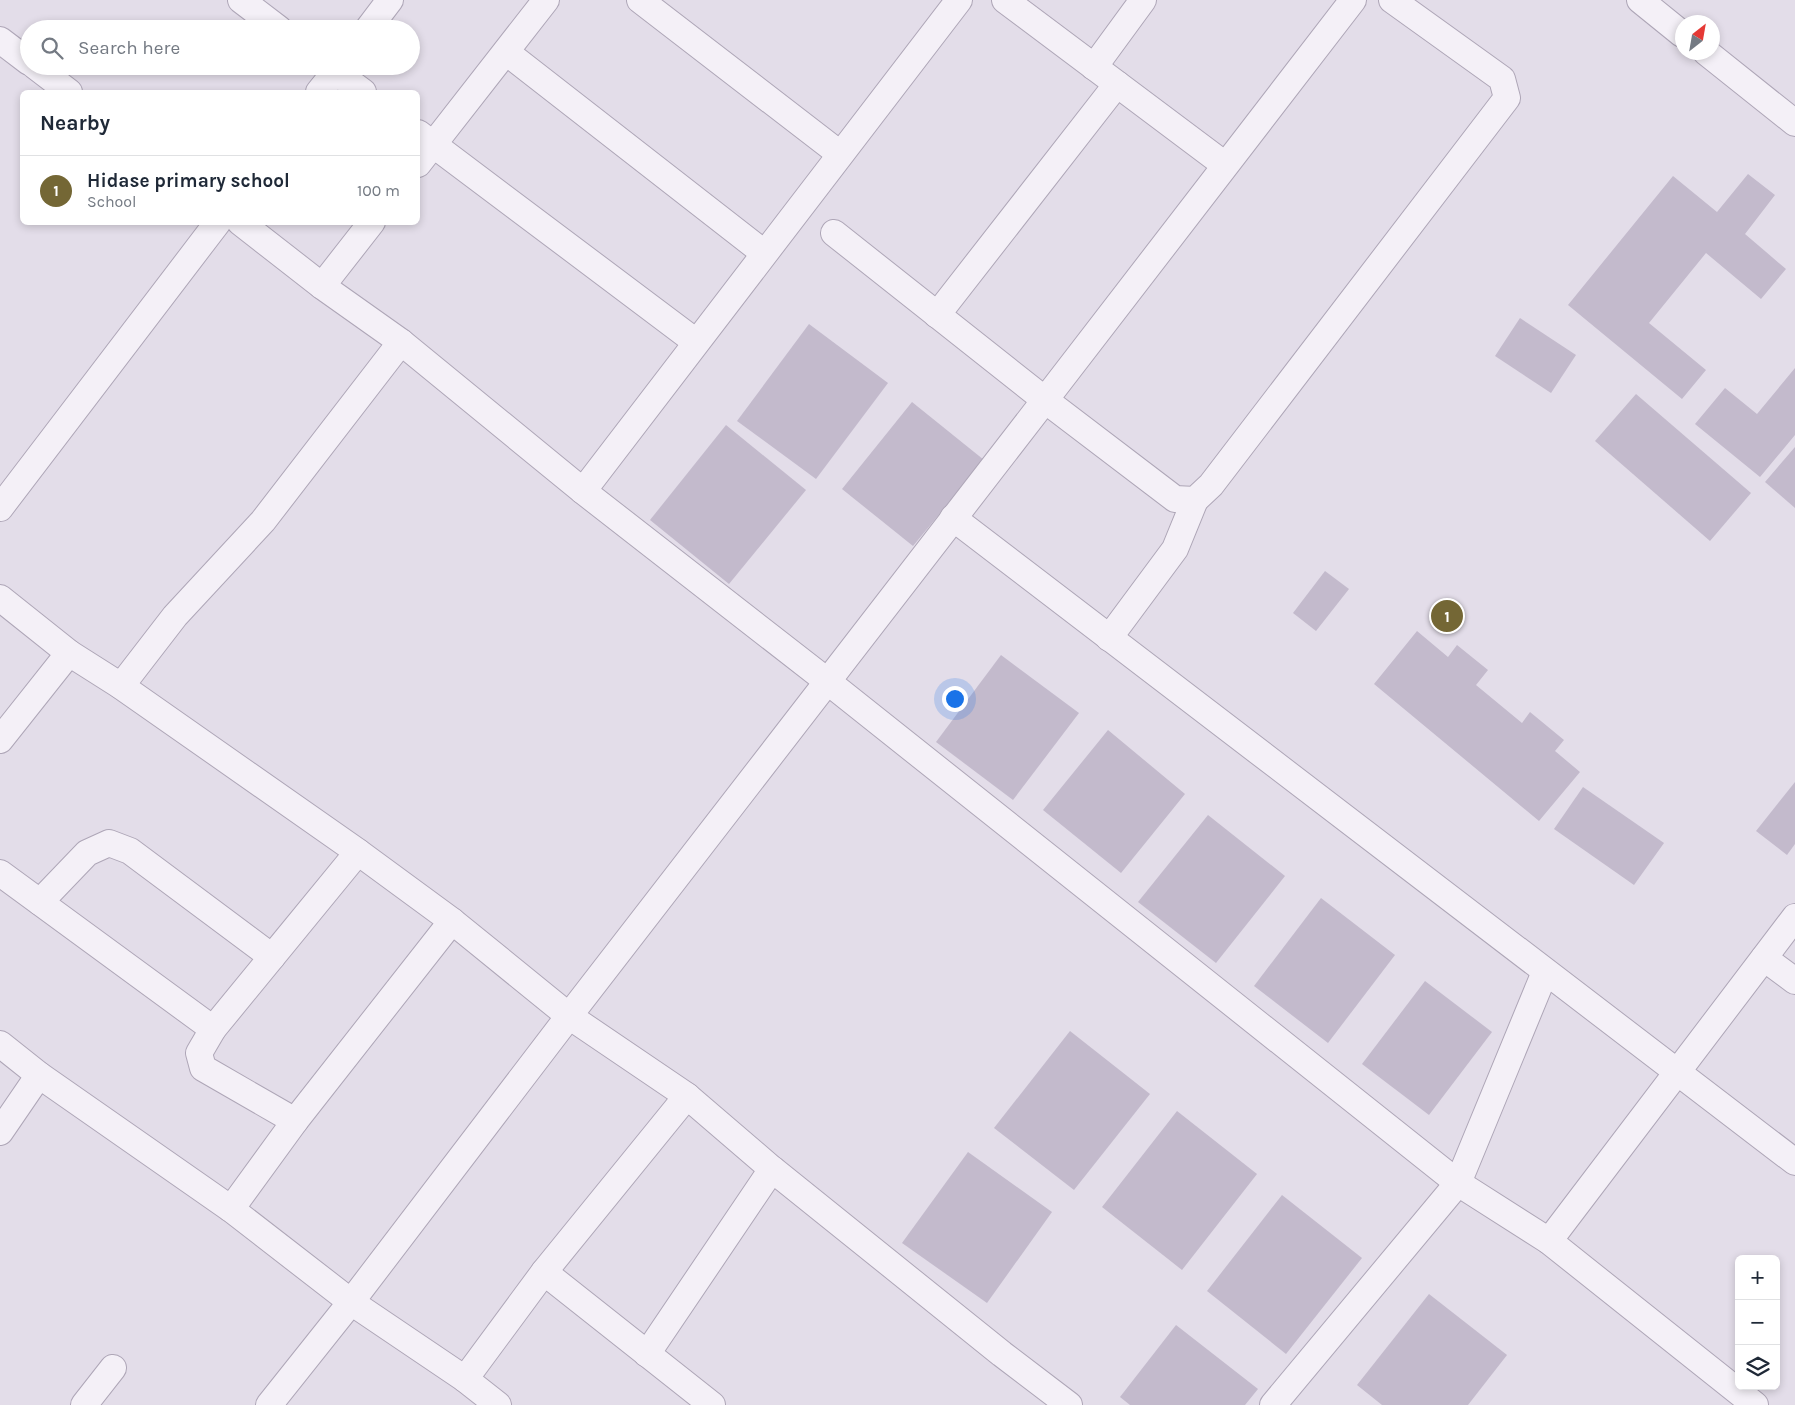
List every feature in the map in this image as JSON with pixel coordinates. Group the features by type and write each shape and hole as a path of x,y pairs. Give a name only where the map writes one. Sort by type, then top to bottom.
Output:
{"street":[{"path":"241,0 267,20"},
{"path":"375,20 390,0"},
{"path":"546,0 506,52 423,147 696,342"},
{"path":"640,0 840,154"},
{"path":"583,490 959,0"},
{"path":"1005,0 1225,165"},
{"path":"1094,66 1143,0"},
{"path":"270,1405 1353,0"},
{"path":"1109,638 1175,548 1195,500 1211,485 1507,98 1502,79 1392,0"},
{"path":"1640,0 1675,28"},
{"path":"0,40 20,55"},
{"path":"506,52 764,253"},
{"path":"1716,60 1795,124"},
{"path":"47,75 66,90"},
{"path":"320,90 330,75"},
{"path":"343,75 361,90"},
{"path":"937,315 1117,84"},
{"path":"0,508 216,225"},
{"path":"244,225 322,286 400,342 583,490 827,681 1458,1183 1549,1241 1755,1405"},
{"path":"322,286 370,225"},
{"path":"834,233 1175,499 1195,500"},
{"path":"121,686 146,651 175,616 263,521 400,342"},
{"path":"953,518 1676,1073 1795,1162"},
{"path":"0,598 69,653 121,686 358,852 452,921 569,1016 687,1096 772,1170 1059,1402"},
{"path":"0,740 69,653"},
{"path":"40,902 86,854 109,842 130,851 272,957"},
{"path":"295,1121 203,1068 199,1052 213,1029 358,852"},
{"path":"0,873 213,1029"},
{"path":"1549,1241 1795,917"},
{"path":"231,1209 295,1121 452,921"},
{"path":"1764,958 1795,981"},
{"path":"1272,1405 1458,1183 1545,972"},
{"path":"0,1044 39,1075 231,1209 351,1302 465,1379 498,1405"},
{"path":"0,1132 39,1075"},
{"path":"465,1379 544,1272 687,1096"},
{"path":"647,1354 772,1170"},
{"path":"544,1272 712,1405"},
{"path":"84,1405 113,1368"}],"building":[{"path":"1748,174 1775,195 1745,234 1786,269 1761,299 1706,253 1649,323 1706,370 1682,399 1568,305 1673,176 1717,212"},
{"path":"1520,318 1576,355 1551,393 1495,356"},
{"path":"809,324 888,383 816,479 737,421"},
{"path":"1795,368 1795,435 1760,477 1695,424 1725,388 1757,414"},
{"path":"1636,394 1751,493 1710,541 1595,441"},
{"path":"912,402 984,460 913,546 842,489"},
{"path":"726,425 806,490 729,584 650,520"},
{"path":"1795,447 1795,508 1765,482"},
{"path":"1325,571 1349,589 1316,631 1293,613"},
{"path":"1417,631 1448,657 1457,645 1488,670 1476,685 1522,723 1530,712 1564,740 1555,751 1580,772 1539,821 1374,684"},
{"path":"1001,655 1079,713 1013,800 936,742"},
{"path":"1108,730 1185,794 1121,873 1043,810"},
{"path":"1795,782 1795,844 1787,855 1756,831"},
{"path":"1583,787 1664,843 1634,885 1554,829"},
{"path":"1208,815 1285,876 1216,963 1138,902"},
{"path":"1321,898 1395,955 1328,1043 1254,986"},
{"path":"1425,981 1492,1032 1429,1115 1362,1064"},
{"path":"1070,1031 1150,1094 1074,1190 994,1128"},
{"path":"1177,1111 1257,1174 1182,1270 1102,1207"},
{"path":"968,1152 1052,1212 987,1303 902,1243"},
{"path":"1282,1195 1362,1258 1286,1354 1207,1291"},
{"path":"1429,1294 1507,1355 1468,1405 1382,1405 1357,1385"},
{"path":"1176,1325 1258,1389 1245,1405 1130,1405 1120,1397"}],"place":[{"name":"Hidase primary school","path":"1447,616"}]}
